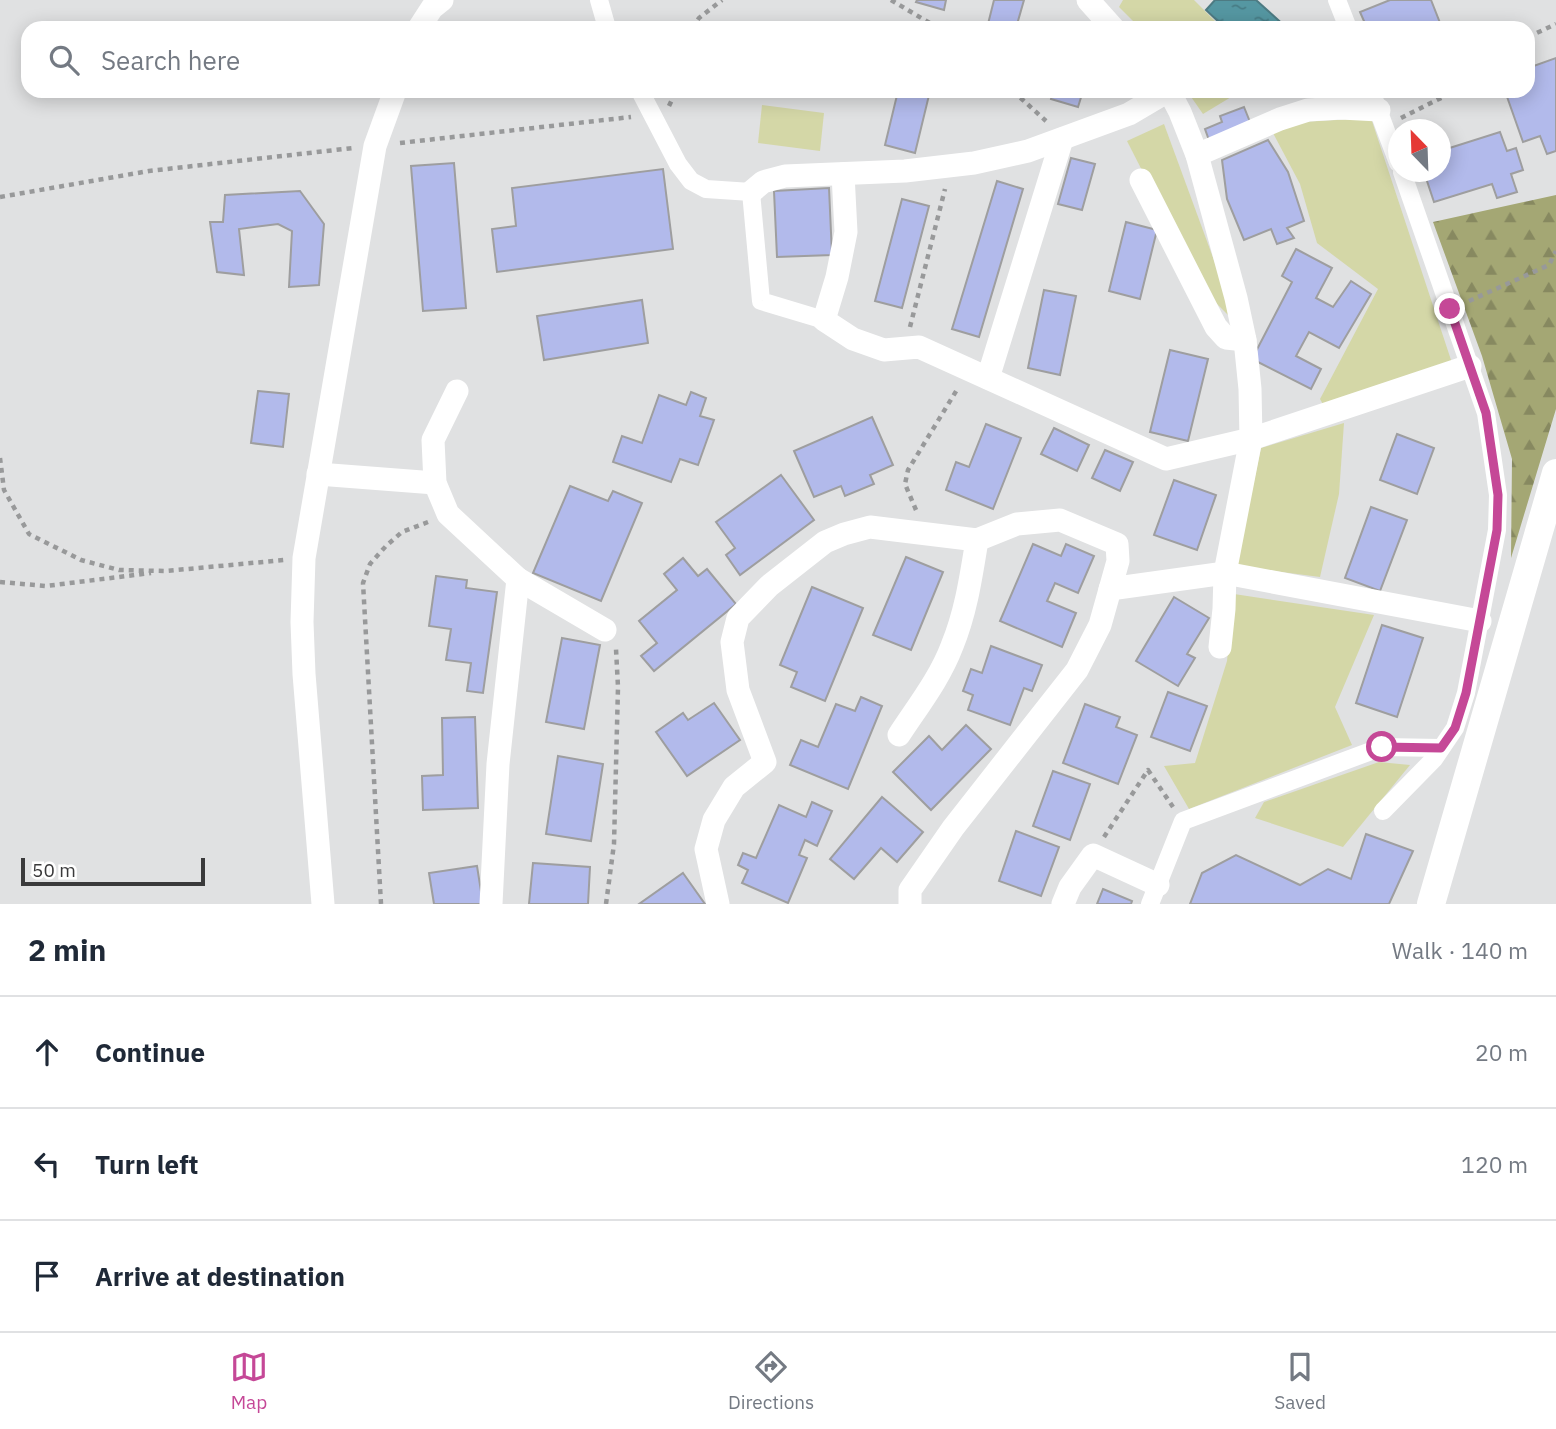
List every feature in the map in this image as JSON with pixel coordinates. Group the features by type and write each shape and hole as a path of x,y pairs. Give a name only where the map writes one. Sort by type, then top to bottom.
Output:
{"street":[{"path":"424,21 432,8 442,0"},
{"path":"599,0 605,21"},
{"path":"1088,0 1107,21"},
{"path":"1337,0 1345,21"},
{"path":"323,904 304,674 303,558 375,146 392,98"},
{"path":"644,98 678,164 691,181 706,189 751,192 763,181 785,176 905,171 974,163 1028,151 1129,114 1157,98"},
{"path":"1173,98 1197,155 1236,298 1245,340 1250,389 1251,439 1225,573 1220,648"},
{"path":"1197,155 1280,119 1308,110 1378,109 1388,136"},
{"path":"979,374 1062,139"},
{"path":"824,320 846,232 843,174"},
{"path":"1141,180 1216,327 1226,338 1245,340"},
{"path":"1384,811 1434,759 1455,728 1466,693 1497,530 1498,495 1486,413 1406,182"},
{"path":"751,192 761,301 824,320 853,338 884,350 919,347 1166,458 1251,439 1470,366"},
{"path":"457,391 433,440 435,484 448,514 518,579 605,630"},
{"path":"1431,904 1556,473"},
{"path":"318,474 435,484"},
{"path":"718,904 706,849 714,820 734,787 765,762 738,690 732,642 738,618 769,586 825,542 870,527 977,540 1017,524 1060,520 1117,544 1118,561 1100,625 1077,670 953,828 910,890 910,904"},
{"path":"900,735 952,648 966,606 977,540"},
{"path":"1111,589 1225,573 1480,621"},
{"path":"491,904 498,764 518,579"},
{"path":"1063,904 1070,887 1093,855 1154,895 1184,821 1382,747 1441,748"}],"path":[{"path":"697,21 722,0"},
{"path":"891,0 926,21"},
{"path":"1535,34 1556,24"},
{"path":"0,197 149,172 654,115 670,105 673,98"},
{"path":"1021,98 1051,125 1062,139"},
{"path":"1378,109 1438,98"},
{"path":"904,348 951,165"},
{"path":"1450,309 1549,265 1556,251"},
{"path":"926,534 905,484 908,471 979,374"},
{"path":"0,458 4,489 29,534 80,560 120,570 166,571"},
{"path":"381,904 363,583 370,564 386,545 402,532 448,514"},
{"path":"0,582 46,586 303,558"},
{"path":"605,630 617,651 618,687 614,844 606,904"},
{"path":"1093,855 1148,770 1184,821"}],"green space":[{"path":"1123,0 1194,0 1215,21 1133,21 1119,7"},
{"path":"1192,98 1229,98 1203,114"},
{"path":"762,105 824,113 820,151 758,143"},
{"path":"1371,118 1388,169 1388,182 1392,182 1452,363 1325,408 1320,399 1378,289 1317,243 1300,184 1273,133 1302,122"},
{"path":"1164,124 1226,293 1229,316 1203,290 1127,141"},
{"path":"1556,195 1556,409 1511,558 1512,459 1482,356 1433,222"},
{"path":"1344,423 1339,494 1320,577 1236,566 1261,448"},
{"path":"1234,594 1374,615 1335,707 1352,745 1189,809 1164,766 1195,763 1227,661"},
{"path":"1379,762 1410,765 1343,847 1255,818 1264,802"}],"water":[{"path":"1215,0 1256,0 1279,21 1218,21 1206,10"}],"building":[{"path":"946,0 944,10 916,2"},
{"path":"994,0 1024,0 1018,21 989,21"},
{"path":"1390,0 1431,0 1439,21 1364,21 1360,12"},
{"path":"1556,58 1556,151 1547,154 1540,136 1523,142 1507,98 1535,98 1535,66"},
{"path":"896,98 928,98 915,153 885,145"},
{"path":"1051,98 1081,98 1078,107"},
{"path":"1244,107 1252,127 1210,143 1205,129 1222,122 1220,116"},
{"path":"1500,132 1507,151 1516,148 1523,170 1511,174 1517,192 1497,198 1492,184 1434,202 1427,182 1451,182 1451,148"},
{"path":"1268,140 1288,172 1304,221 1287,228 1294,238 1277,244 1271,229 1244,240 1227,199 1222,160"},
{"path":"1071,158 1095,164 1082,210 1058,204"},
{"path":"454,163 466,308 423,311 411,166"},
{"path":"663,169 673,249 497,272 492,229 516,226 512,188"},
{"path":"997,181 1023,189 979,337 952,329"},
{"path":"829,188 832,255 777,257 774,191"},
{"path":"300,191 324,224 319,285 289,287 292,231 278,224 239,229 244,275 217,272 210,222 223,222 225,195"},
{"path":"902,199 929,206 902,308 875,301"},
{"path":"1126,222 1157,230 1140,299 1109,291"},
{"path":"1296,249 1332,268 1316,298 1333,307 1351,281 1371,294 1339,348 1309,332 1296,356 1321,369 1311,389 1252,359 1292,282 1282,276"},
{"path":"1044,290 1076,296 1060,375 1028,368"},
{"path":"642,300 648,343 544,360 537,316"},
{"path":"1170,350 1208,359 1188,441 1150,432"},
{"path":"258,391 289,394 283,447 251,443"},
{"path":"691,392 706,398 700,416 714,420 698,465 680,459 671,482 613,462 622,436 642,443 659,395 686,405"},
{"path":"872,417 893,465 870,475 874,484 845,496 841,486 814,497 794,451"},
{"path":"986,424 1021,438 993,509 946,490 956,462 969,467"},
{"path":"1054,428 1089,445 1077,471 1041,454"},
{"path":"1397,434 1434,448 1417,494 1380,480"},
{"path":"1105,450 1133,462 1120,491 1092,478"},
{"path":"781,475 814,520 740,575 726,555 735,548 716,522"},
{"path":"1174,480 1216,495 1197,550 1154,535"},
{"path":"570,486 608,501 613,491 642,503 601,601 533,573"},
{"path":"1371,507 1407,520 1380,591 1345,578"},
{"path":"1033,544 1061,556 1066,544 1094,556 1078,593 1055,583 1047,601 1076,613 1062,647 1000,621"},
{"path":"906,557 943,572 911,650 873,635"},
{"path":"683,558 698,576 707,569 736,604 654,671 641,656 657,643 639,621 677,590 664,574"},
{"path":"436,576 467,580 466,588 497,592 483,693 467,691 471,663 446,660 451,629 429,626"},
{"path":"812,587 863,608 825,701 791,687 797,672 780,665"},
{"path":"1174,597 1209,618 1187,654 1195,658 1178,686 1136,661"},
{"path":"1382,625 1423,638 1397,717 1356,703"},
{"path":"562,638 600,645 584,729 546,722"},
{"path":"991,646 1042,665 1032,691 1024,688 1010,725 968,710 973,695 963,691 971,669 982,673"},
{"path":"1168,692 1207,706 1190,751 1151,737"},
{"path":"861,697 882,706 848,789 790,765 801,740 818,747 836,704 855,711"},
{"path":"714,703 740,740 687,776 656,732 683,713 688,720"},
{"path":"1085,704 1120,717 1116,727 1137,735 1118,784 1063,763"},
{"path":"475,717 478,808 423,810 422,776 443,775 442,718"},
{"path":"966,725 991,749 931,810 893,772 929,736 942,750"},
{"path":"558,756 603,764 591,841 546,834"},
{"path":"1053,771 1090,784 1070,840 1033,826"},
{"path":"882,797 923,832 897,862 881,848 854,879 830,859"},
{"path":"812,802 832,811 817,846 805,840 799,855 807,858 788,903 742,883 748,870 738,865 743,853 756,858 779,805 806,817"},
{"path":"1016,831 1059,847 1041,896 999,881"},
{"path":"1366,834 1413,851 1389,904 1190,904 1202,873 1236,855 1300,885 1328,869 1351,879"},
{"path":"533,863 590,867 588,904 529,904"},
{"path":"477,866 483,904 434,904 429,873"},
{"path":"683,873 705,904 639,904"},
{"path":"1103,889 1132,901 1131,904 1097,904"}],"route":[{"path":"1382,747 1441,748 1455,728 1466,693 1497,530 1498,495 1486,413 1450,309"}]}
